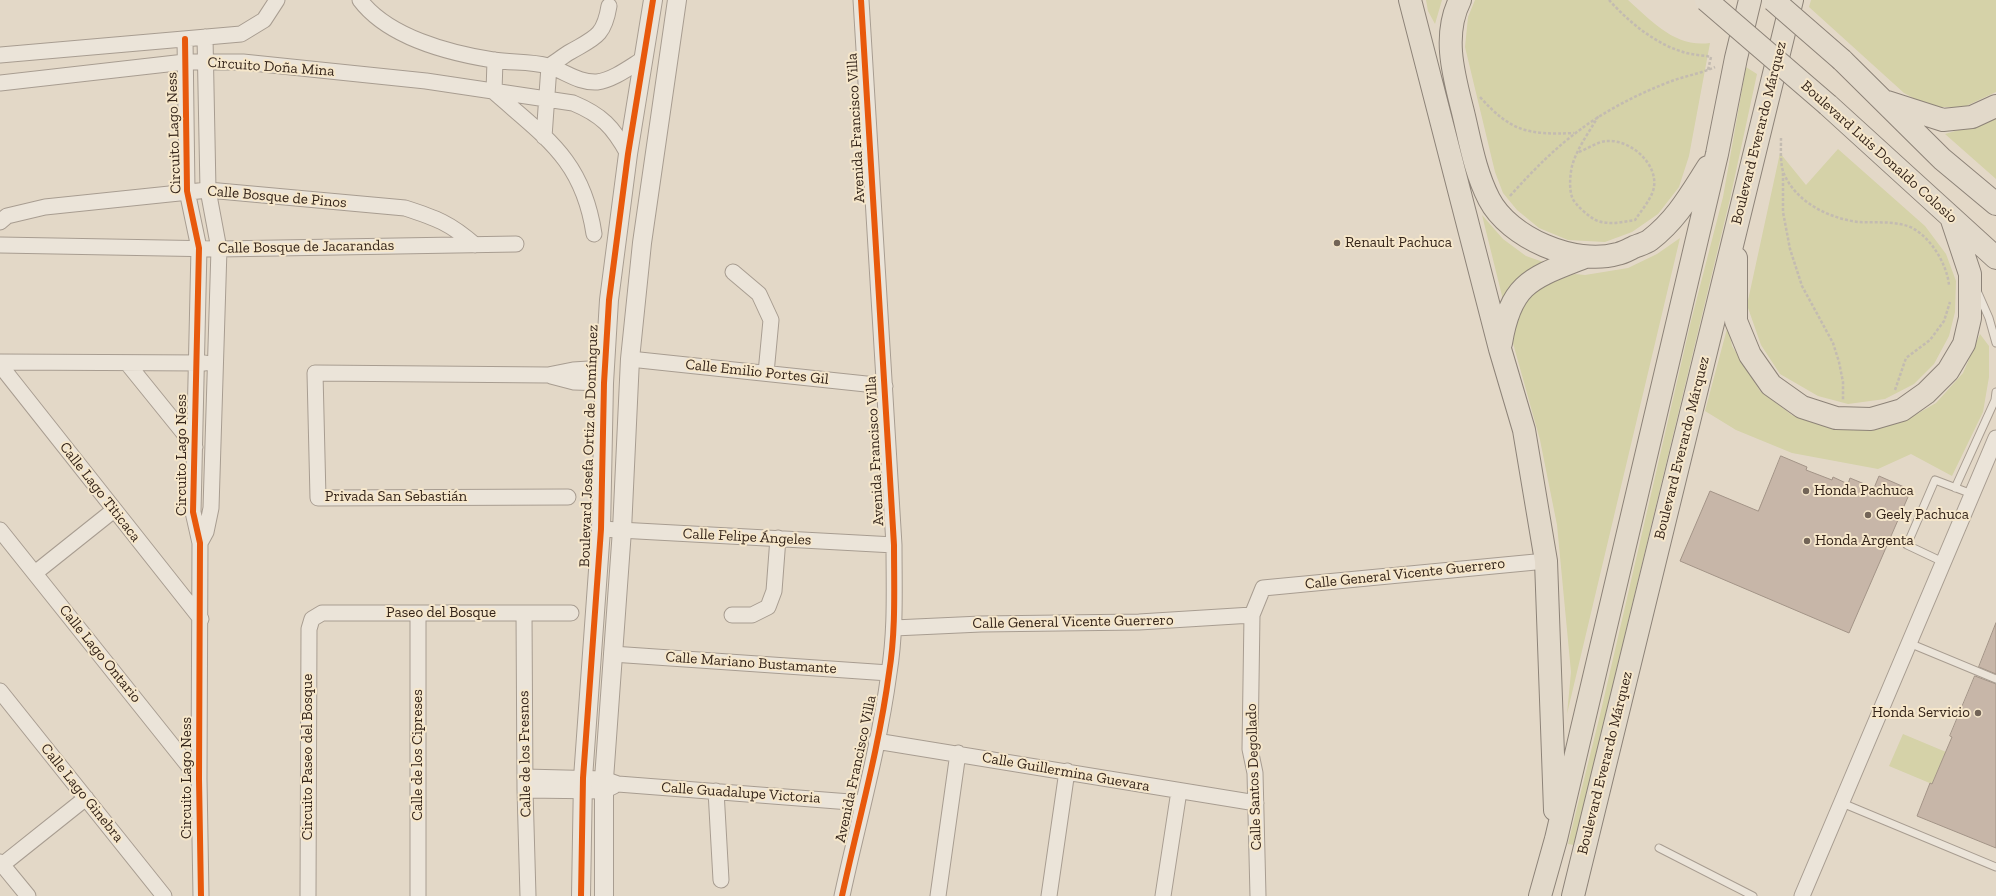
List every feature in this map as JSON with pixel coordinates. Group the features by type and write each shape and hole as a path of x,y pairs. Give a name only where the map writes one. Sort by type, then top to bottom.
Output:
{"main road":[{"path":"1410,0 1500,349 1524,430 1546,560 1556,839"},
{"path":"1460,0 1456,8 1450,41 1451,65 1480,177 1490,200 1506,221 1525,236 1550,248 1585,257"},
{"name":"Boulevard Luis Donaldo Colosio","path":"1706,0 1828,105 1996,258"},
{"path":"1540,896 1556,839 1717,154 1736,58 1750,0"},
{"path":"1773,0 1842,60 1880,100 1942,159 1996,204"},
{"name":"Boulevard Everardo Márquez","path":"1573,896 1792,0"},
{"path":"1880,100 1943,120 1972,117 1996,106"},
{"path":"1500,349 1504,325 1510,306 1517,294 1537,276 1585,257 1616,255 1649,241 1675,218 1717,154"},
{"path":"1976,188 1996,214"},
{"path":"1735,231 1737,279 1736,321 1750,355 1770,385 1802,407 1836,418 1871,419 1902,410 1926,393 1948,371 1964,344 1970,318 1970,274 1951,218"},
{"path":"1951,218 1996,244"}],"street":[{"name":"Circuito Doña Mina","path":"0,55 241,34 264,20 277,0"},
{"path":"360,0 366,8 393,29 438,47 495,60 520,61 549,66 586,82 599,82 614,76 643,59"},
{"name":"Boulevard Josefa Ortiz de Domínguez","path":"581,896 583,785 601,528 604,376 609,300 628,154 653,0"},
{"path":"604,896 609,785 612,654 622,530 630,359 642,243 677,0"},
{"name":"Avenida Francisco Villa","path":"842,896 863,803 889,673 894,628 894,545 861,0"},
{"path":"549,66 588,43 598,34 606,21 609,6"},
{"name":"Circuito Lago Ness","path":"200,543 206,532 211,508 219,249 208,190 205,37"},
{"name":"Circuito Lago Ness","path":"185,38 187,191 199,248 193,512 200,543 201,619 198,779 201,896"},
{"path":"495,60 494,92 560,152 574,170 584,190 594,234"},
{"name":"Circuito Doña Mina","path":"0,83 185,62 243,62 305,67 426,81 573,103 591,110 606,122 618,136 628,154"},
{"path":"544,137 549,66"},
{"name":"Calle Bosque de Pinos","path":"0,222 7,216 45,207 208,190 405,208 435,217 458,231 474,245"},
{"path":"618,238 642,243"},
{"name":"Calle Bosque de Jacarandas","path":"0,245 219,249 516,244"},
{"path":"733,272 759,294 771,320 766,373"},
{"name":"Calle Emilio Portes Gil","path":"630,359 885,386"},
{"path":"0,362 216,363"},
{"path":"127,363 195,447"},
{"name":"Calle Lago Titicaca","path":"0,365 201,619"},
{"name":"Privada San Sebastián","path":"568,497 318,498 315,373 548,375 573,370 604,376"},
{"path":"604,418 628,417"},
{"path":"1802,896 1996,438"},
{"path":"35,573 114,510"},
{"name":"Calle Felipe Ángeles","path":"601,528 894,545"},
{"name":"Calle Lago Ontario","path":"2,536 35,573 198,779"},
{"path":"732,615 752,614 768,607 774,591 778,538"},
{"name":"Calle General Vicente Guerrero","path":"1263,588 1546,560"},
{"name":"Calle Santos Degollado","path":"1258,896 1255,773 1250,749 1252,615 1263,588"},
{"name":"Paseo del Bosque","path":"312,619 322,613 571,612"},
{"name":"Calle de los Cipreses","path":"418,613 418,896"},
{"name":"Calle de los Fresnos","path":"524,613 525,784 528,896"},
{"name":"Calle General Vicente Guerrero","path":"894,628 981,624 1139,622 1252,615"},
{"name":"Circuito Paseo del Bosque","path":"308,896 309,630 312,619"},
{"name":"Calle Mariano Bustamante","path":"612,654 889,673"},
{"name":"Calle Lago Ginebra","path":"0,691 164,896"},
{"name":"Calle Guillermina Guevara","path":"876,740 1256,803"},
{"path":"938,896 958,753"},
{"path":"1049,896 1067,771"},
{"name":"Calle Guadalupe Victoria","path":"525,784 609,785 716,791 863,803"},
{"path":"716,791 721,880"},
{"path":"1163,896 1179,791"},
{"path":"28,896 1,863 86,798"}],"lane":[{"path":"1970,274 1989,318 1996,343"},
{"path":"1955,488 1995,400 1996,392"},
{"path":"1943,562 1907,545 1935,480 1972,494"},
{"path":"1909,643 1996,679"},
{"path":"1842,803 1996,867"},
{"path":"1659,848 1753,896"}],"path":[{"path":"1609,0 1624,16 1648,35 1683,52 1711,57 1708,70"},
{"path":"1506,201 1550,153 1575,132 1599,115 1633,97 1670,81 1708,70 1736,58"},
{"path":"1474,91 1490,109 1507,123 1526,131 1548,134 1575,132"},
{"path":"1579,152 1607,140 1626,143 1640,153 1652,170 1653,190 1647,203 1634,220 1618,223 1598,221 1586,214 1572,198 1570,184 1572,167 1579,152 1599,115"},
{"path":"1780,138 1783,173 1783,212 1790,250 1802,286 1833,343 1843,382 1843,407"},
{"path":"1783,173 1793,190 1812,206 1838,218 1859,222 1905,225 1926,238 1938,255 1948,278 1950,292"},
{"path":"1894,391 1906,358 1930,340 1944,321 1950,299"}],"shaded area":[{"path":"1426,0 1442,0 1435,24 1428,11"},
{"path":"1475,0 1628,0 1655,24 1675,37 1697,43 1710,43 1689,156 1679,187 1658,214 1632,232 1605,242 1568,240 1539,228 1517,210 1503,193 1495,172 1465,47 1468,17"},
{"path":"1811,0 1996,0 1996,92 1964,107 1930,107 1904,93 1809,7"},
{"path":"1746,67 1757,74 1730,199 1574,845 1568,844 1600,715 1691,321 1723,197"},
{"path":"1996,119 1996,179 1945,134"},
{"path":"1838,149 1925,226 1946,254 1956,281 1955,312 1949,336 1934,364 1914,384 1885,399 1848,404 1818,396 1780,374 1761,345 1747,305 1780,153 1806,185"},
{"path":"1482,215 1503,239 1526,256 1549,264 1504,304"},
{"path":"1680,238 1567,714 1571,672 1557,525 1540,440 1511,336 1526,296 1546,284 1575,274 1585,275 1628,268 1657,254"},
{"path":"1728,325 1732,346 1760,391 1792,415 1823,426 1872,430 1903,422 1936,403 1963,373 1980,334 1989,346 1989,377 1983,412 1952,476 1911,454 1878,469 1792,453 1736,430 1705,411"},
{"path":"1903,734 1946,752 1932,784 1889,766"}],"building":[{"path":"1781,456 1807,467 1806,470 1832,480 1833,477 1848,484 1850,478 1874,488 1879,476 1911,490 1849,633 1680,561 1710,491 1758,511"},
{"path":"1996,623 1996,674 1979,667"},
{"path":"1975,676 1996,684 1996,848 1917,816 1930,783 1932,784 1952,737 1950,736"}],"cycle path":[{"path":"581,896 583,778 601,529 604,383 609,300 628,154 653,0"},
{"path":"842,896 880,729 893,641 894,609 894,545 861,0"},
{"path":"185,39 187,191 199,248 193,512 200,543 199,779 201,896"}],"place":[{"name":"Renault Pachuca","path":"1337,243"},
{"name":"Honda Pachuca","path":"1806,491"},
{"name":"Geely Pachuca","path":"1868,515"},
{"name":"Honda Argenta","path":"1807,541"},
{"name":"Honda Servicio","path":"1978,713"}]}
